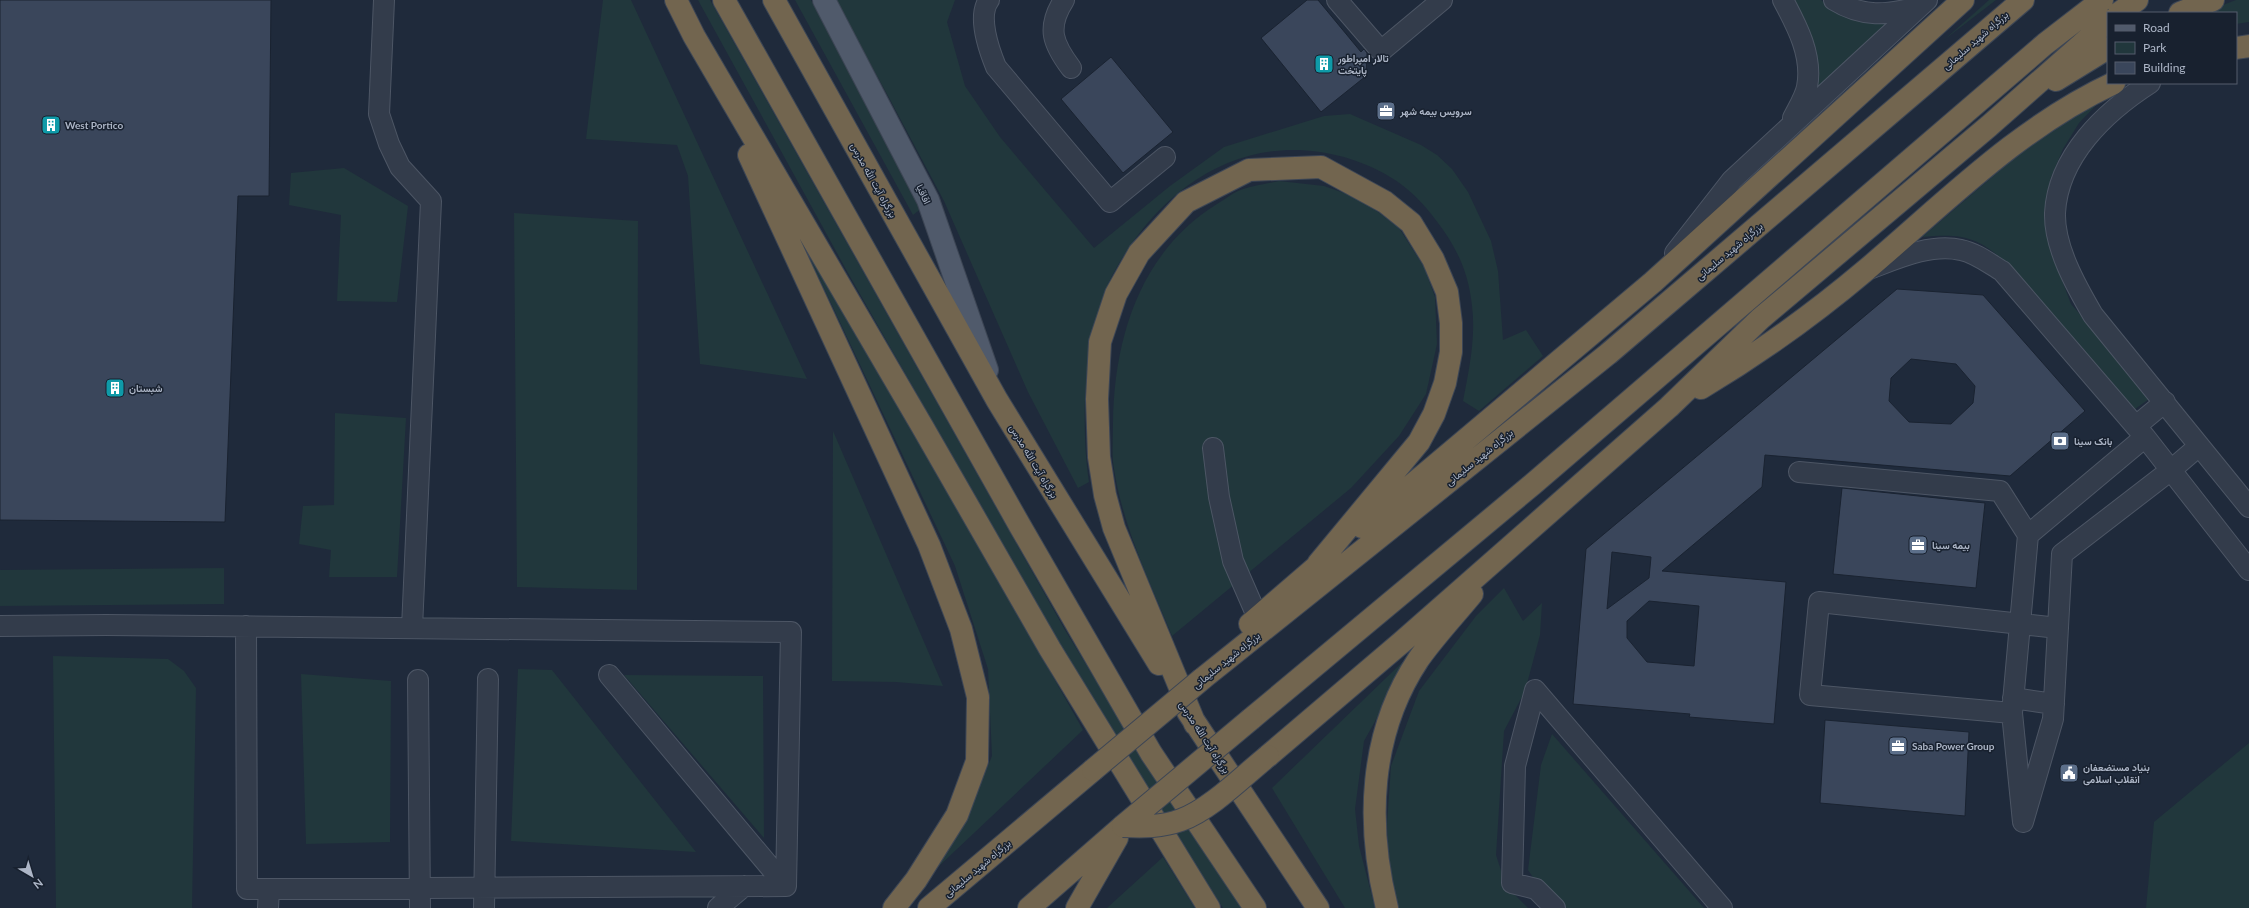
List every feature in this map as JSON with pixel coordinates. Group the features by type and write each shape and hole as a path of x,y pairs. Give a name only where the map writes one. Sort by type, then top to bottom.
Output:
{"highway":[{"path":"676,0 930,545 961,629 978,697 977,761 957,815 916,880 894,908"},
{"path":"724,0 1008,505 1151,753 1255,908"},
{"name":"بزرگراه آیت الله مدرس","path":"774,0 997,400 1196,724 1318,908"},
{"path":"1202,679 1257,616 1653,282 1963,0"},
{"name":"بزرگراه شهید سلیمانی","path":"930,908 1202,679 1608,354 2023,0"},
{"path":"1029,908 1123,826 1533,484 2039,49 2102,0"},
{"path":"2120,12 2137,0"},
{"path":"2183,12 2213,0"},
{"path":"1123,826 1146,827 1181,820 1216,798 1268,756 1510,547 1669,407 1760,319 1990,126 2107,22"},
{"path":"694,36 922,426 1050,649 1209,908"},
{"path":"2237,48 2249,46"},
{"path":"1990,126 2065,74 2107,49"},
{"path":"1669,407 1743,363 1864,271 2011,147 2069,105 2112,84"},
{"path":"1196,724 1114,528 1105,495 1098,457 1096,399 1100,342 1116,294 1139,253 1186,202 1249,170 1321,168 1385,202 1411,223 1433,259 1446,292 1451,323 1451,352 1445,383 1434,414 1419,442 1318,564"},
{"path":"1387,908 1380,880 1374,796 1376,768 1384,733 1397,699 1418,660 1510,547"},
{"path":"1077,908 1123,826"}],"main road":[{"name":"اقاقیا","path":"824,0 928,200 997,400"}],"lane":[{"path":"384,0 379,114 389,144 400,167 431,200 412,628"},
{"path":"989,0 986,3 984,27 987,47 996,67 1110,202 1165,157"},
{"path":"1064,0 1054,22 1053,35 1057,50 1071,68"},
{"path":"1337,0 1382,51 1442,0"},
{"path":"1783,0 1804,44 1808,66 1807,87 1787,129"},
{"path":"1834,0 1849,9 1872,14 1894,13 1924,3"},
{"path":"1653,282 1732,180 1924,3"},
{"path":"2149,84 2107,115 2079,147 2061,179 2055,214 2059,239 2072,279 2090,309 2249,507"},
{"path":"1864,271 1902,256 1929,250 1961,250 1983,259 2002,272 2028,300 2140,432 2249,570"},
{"path":"2028,535 2140,432 2165,402"},
{"path":"1798,472 2000,491 2028,535 2012,706 2023,822 2053,719 2062,554 2171,470 2199,446"},
{"path":"1213,448 1219,497 1233,561 1257,616"},
{"path":"2054,704 2012,706 1810,695 1819,602 2058,628"},
{"path":"0,626 246,626 791,632 786,886"},
{"path":"246,626 247,889 269,899 420,888 786,886"},
{"path":"609,675 786,886"},
{"path":"484,908 488,679"},
{"path":"418,680 420,908"},
{"path":"1555,908 1536,889 1512,883 1515,766 1535,690 1722,908"},
{"path":"718,908 744,886"}],"green space":[{"path":"603,0 631,0 807,379 700,364 688,176 677,145 586,139"},
{"path":"698,0 710,0 1065,630 1126,730 1243,908 1223,908 1097,711 848,273"},
{"path":"795,0 811,0 922,208 913,215"},
{"path":"835,0 955,0 947,22 965,86 1000,137 1094,248 1170,186 1224,147 1324,116 1350,114 1421,145 1437,155 1452,169 1468,192 1491,241 1498,271 1503,340 1526,330 1543,356 1479,411 1463,401 1470,365 1473,330 1472,306 1467,278 1463,266 1451,242 1436,220 1418,199 1400,183 1390,177 1368,166 1344,157 1307,150 1272,151 1239,159 1208,172 1180,191 1155,215 1132,243 1113,274 1103,296 1090,348 1085,404 1086,458 1089,482 1078,488 1028,392 944,201"},
{"path":"1792,0 1821,0 1826,4 1900,18 1813,95"},
{"path":"1989,0 1996,0 1944,40"},
{"path":"2236,0 2249,0 2249,22 2237,24 2237,12 2205,12"},
{"path":"2103,98 2079,123 2063,149 2050,180 2048,216 2052,254 2071,304 2152,397 2135,409 2013,268 2001,258 1981,244 1962,237 1922,237 2026,148 2068,117"},
{"path":"344,168 408,206 397,302 337,301 341,215 289,205 291,173"},
{"path":"1279,181 1324,186 1361,199 1399,228 1424,267 1435,297 1437,344 1426,394 1399,436 1351,488 1172,636 1129,529 1122,507 1113,462 1115,391 1119,359 1126,328 1137,299 1151,271 1169,246 1191,223 1238,191"},
{"path":"514,213 638,221 637,590 517,587"},
{"path":"809,242 1083,730 938,867 965,820 992,756 988,669 955,566 804,246"},
{"path":"335,413 406,418 397,577 329,577 331,550 299,544 303,506 334,505"},
{"path":"833,431 943,686 896,682 832,681"},
{"path":"224,568 224,604 0,606 0,570"},
{"path":"1504,588 1523,621 1542,603 1540,635 1525,691 1504,731 1496,855 1506,886 1528,908 1395,908 1389,867 1387,824 1391,766 1419,691 1476,616"},
{"path":"1415,650 1364,741 1355,809 1359,846 1375,908 1345,908 1272,788"},
{"path":"53,656 168,659 184,671 196,688 192,908 56,908"},
{"path":"518,669 552,670 696,852 511,841"},
{"path":"301,674 391,681 390,842 306,844"},
{"path":"624,675 763,676 764,838"},
{"path":"1552,734 1704,908 1564,908 1537,883 1528,870 1541,765"},
{"path":"2249,743 2249,908 2146,908 2154,822"},
{"path":"1163,857 1195,908 1107,908"}],"building":[{"path":"0,0 271,0 269,196 238,196 225,522 0,520"},
{"name":"تالار امپراطور پایتخت","path":"1307,0 1318,0 1361,52 1364,49 1367,53 1366,76 1321,112 1261,38"},
{"path":"1111,57 1173,132 1123,173 1061,99"},
{"path":"1897,289 1983,295 2085,411 2010,476 1765,455 1762,487 1662,571 1786,582 1774,724 1689,717 1690,714 1573,704 1586,549","holes":["1911,359 1956,364 1975,386 1973,403 1951,424 1909,422 1889,401 1891,378","1612,552 1651,557 1649,578 1607,609","1649,601 1699,606 1694,666 1647,662 1627,638 1627,621"]},
{"path":"1842,488 1985,503 1976,588 1833,574"},
{"path":"1825,720 1969,732 1965,816 1820,803"}],"place":[{"name":"تالار امپراطور پایتخت","path":"1324,64"},
{"name":"سرویس بیمه شهر","path":"1386,111"},
{"name":"West Portico","path":"51,125"},
{"name":"شبستان","path":"115,388"},
{"name":"بانک سینا","path":"2060,441"},
{"name":"بیمه سینا","path":"1918,545"},
{"name":"Saba Power Group","path":"1898,746"},
{"name":"بنیاد مستضعفان انقلاب اسلامی","path":"2069,773"}]}
